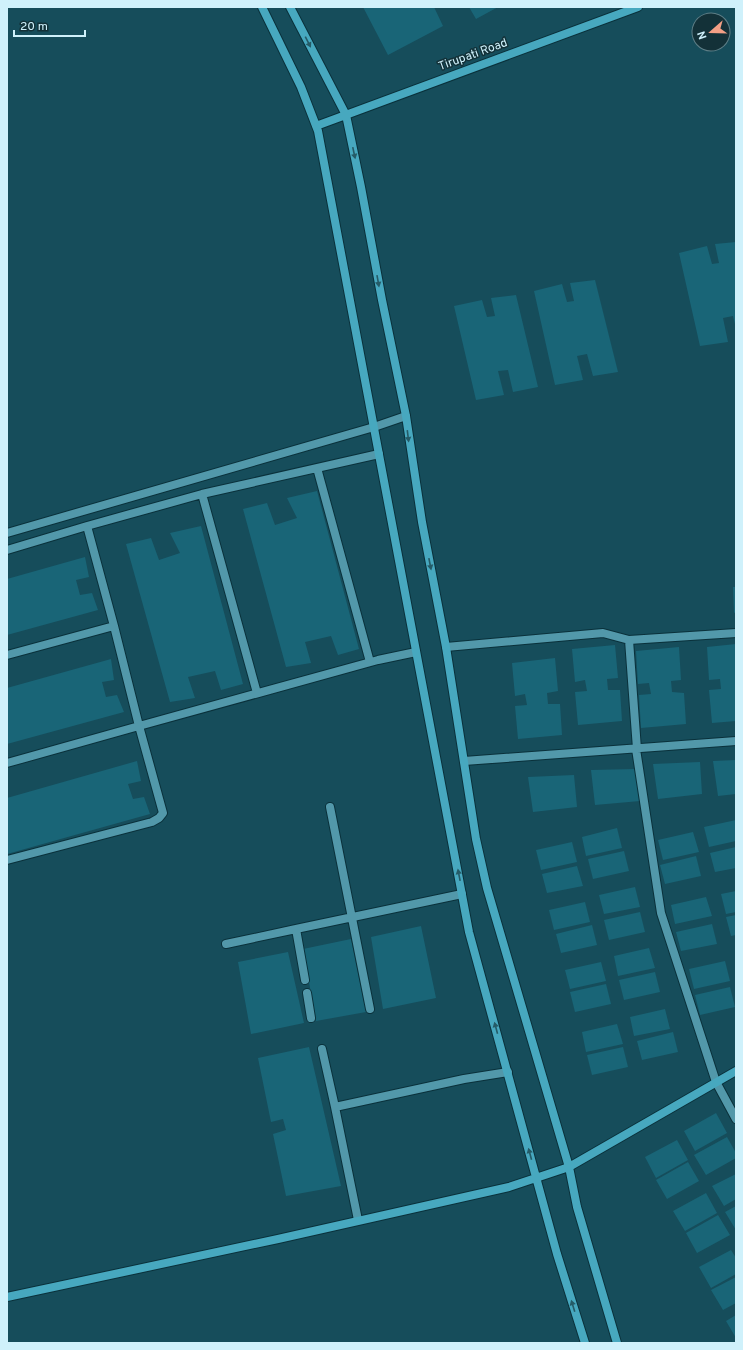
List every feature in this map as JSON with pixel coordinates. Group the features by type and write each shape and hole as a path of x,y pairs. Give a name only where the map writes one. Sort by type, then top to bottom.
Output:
{"street":[{"path":"262,7 301,87 316,126 470,932 557,1254 584,1343"},
{"path":"290,7 346,115 406,416 422,522 446,647 476,839 487,888 569,1167 577,1207 617,1343"},
{"name":"Tirupati Road","path":"316,126 638,7"},
{"path":"7,533 374,427 406,416"},
{"path":"7,550 202,494 379,454"},
{"path":"317,468 370,662"},
{"path":"202,494 257,693"},
{"path":"7,860 152,822 159,818 162,813 87,526"},
{"path":"7,655 114,626"},
{"path":"446,647 603,633 629,640 736,633"},
{"path":"629,640 636,749 661,914 716,1082 736,1119"},
{"path":"7,763 370,662 416,652"},
{"path":"464,761 736,741"},
{"path":"330,807 370,1009"},
{"path":"226,944 351,916 462,894"},
{"path":"296,929 305,980"},
{"path":"307,993 311,1018"},
{"path":"322,1048 358,1220"},
{"path":"7,1297 509,1187 569,1167 736,1071"},
{"path":"335,1108 464,1079 508,1072"}],"building":[{"path":"363,7 434,7 443,26 388,55"},
{"path":"469,7 498,7 476,19"},
{"path":"736,242 736,328 733,316 723,318 728,342 700,346 679,253 707,246 712,264 719,263 715,244"},
{"path":"595,280 618,372 593,376 587,354 577,356 583,380 555,385 534,291 562,284 567,302 574,301 570,283"},
{"path":"516,295 538,387 513,392 508,370 498,371 504,395 476,400 454,306 482,300 487,317 495,316 491,298"},
{"path":"317,491 359,649 338,655 331,636 305,642 311,663 286,667 243,509 267,503 275,525 297,518 287,498"},
{"path":"201,526 243,684 221,690 215,671 188,677 195,698 170,702 126,544 151,538 159,560 180,553 170,533"},
{"path":"85,557 89,577 76,580 80,595 92,593 98,610 7,635 7,579"},
{"path":"733,587 736,587 736,612 734,613"},
{"path":"736,644 736,721 712,723 709,690 721,689 720,679 709,680 707,647"},
{"path":"615,645 618,678 607,679 608,690 620,690 622,721 578,725 575,692 587,691 585,680 575,682 572,649"},
{"path":"679,647 681,680 671,681 672,692 684,693 686,724 641,728 639,695 651,694 649,683 638,684 636,651"},
{"path":"555,658 558,691 547,693 548,704 560,704 562,735 518,739 515,706 527,705 525,694 515,696 512,663"},
{"path":"111,659 114,680 102,682 106,697 117,695 124,712 7,744 7,688"},
{"path":"736,760 736,794 718,796 713,761"},
{"path":"137,761 141,781 128,784 133,799 144,797 150,814 7,854 7,798"},
{"path":"700,762 702,794 658,799 653,764"},
{"path":"636,769 640,801 595,805 591,770"},
{"path":"574,775 577,807 533,812 528,777"},
{"path":"736,820 736,841 709,847 704,827"},
{"path":"617,828 622,848 586,856 582,837"},
{"path":"693,832 699,852 663,860 658,840"},
{"path":"572,842 577,862 541,870 536,850"},
{"path":"736,847 736,868 715,872 710,853"},
{"path":"624,851 629,871 593,879 588,859"},
{"path":"696,856 701,876 665,884 660,865"},
{"path":"577,866 583,886 547,893 542,874"},
{"path":"635,887 640,907 604,914 599,895"},
{"path":"736,891 736,912 726,914 721,894"},
{"path":"706,897 712,916 675,924 671,905"},
{"path":"585,902 590,922 554,930 549,910"},
{"path":"640,912 645,932 609,940 604,920"},
{"path":"736,915 736,935 731,936 726,917"},
{"path":"712,924 717,944 681,951 676,932"},
{"path":"592,925 597,945 561,953 556,934"},
{"path":"421,926 436,998 383,1009 371,937"},
{"path":"351,939 366,1012 316,1021 303,949"},
{"path":"649,948 655,968 618,976 614,956"},
{"path":"288,952 304,1023 251,1034 238,962"},
{"path":"725,961 730,981 694,989 689,969"},
{"path":"601,962 606,981 570,989 565,970"},
{"path":"655,972 660,992 624,1000 619,980"},
{"path":"606,984 611,1004 575,1012 570,992"},
{"path":"730,987 735,1007 700,1015 695,995"},
{"path":"665,1009 670,1029 634,1036 630,1017"},
{"path":"617,1024 623,1044 586,1052 582,1032"},
{"path":"673,1032 678,1052 642,1060 637,1041"},
{"path":"309,1047 341,1186 286,1196 273,1134 286,1130 283,1119 271,1122 258,1058"},
{"path":"623,1047 628,1067 592,1075 587,1055"},
{"path":"716,1113 727,1133 695,1151 684,1131"},
{"path":"727,1137 736,1153 736,1158 706,1175 694,1155"},
{"path":"677,1140 688,1160 656,1178 645,1157"},
{"path":"688,1162 699,1181 667,1199 656,1180"},
{"path":"736,1174 736,1199 724,1206 712,1186"},
{"path":"706,1193 717,1213 685,1231 673,1211"},
{"path":"736,1206 736,1230 725,1212"},
{"path":"718,1215 730,1235 697,1253 686,1233"},
{"path":"731,1250 736,1258 736,1274 711,1288 699,1267"},
{"path":"736,1277 736,1303 723,1310 711,1290"},
{"path":"736,1315 736,1338 726,1321"}]}
